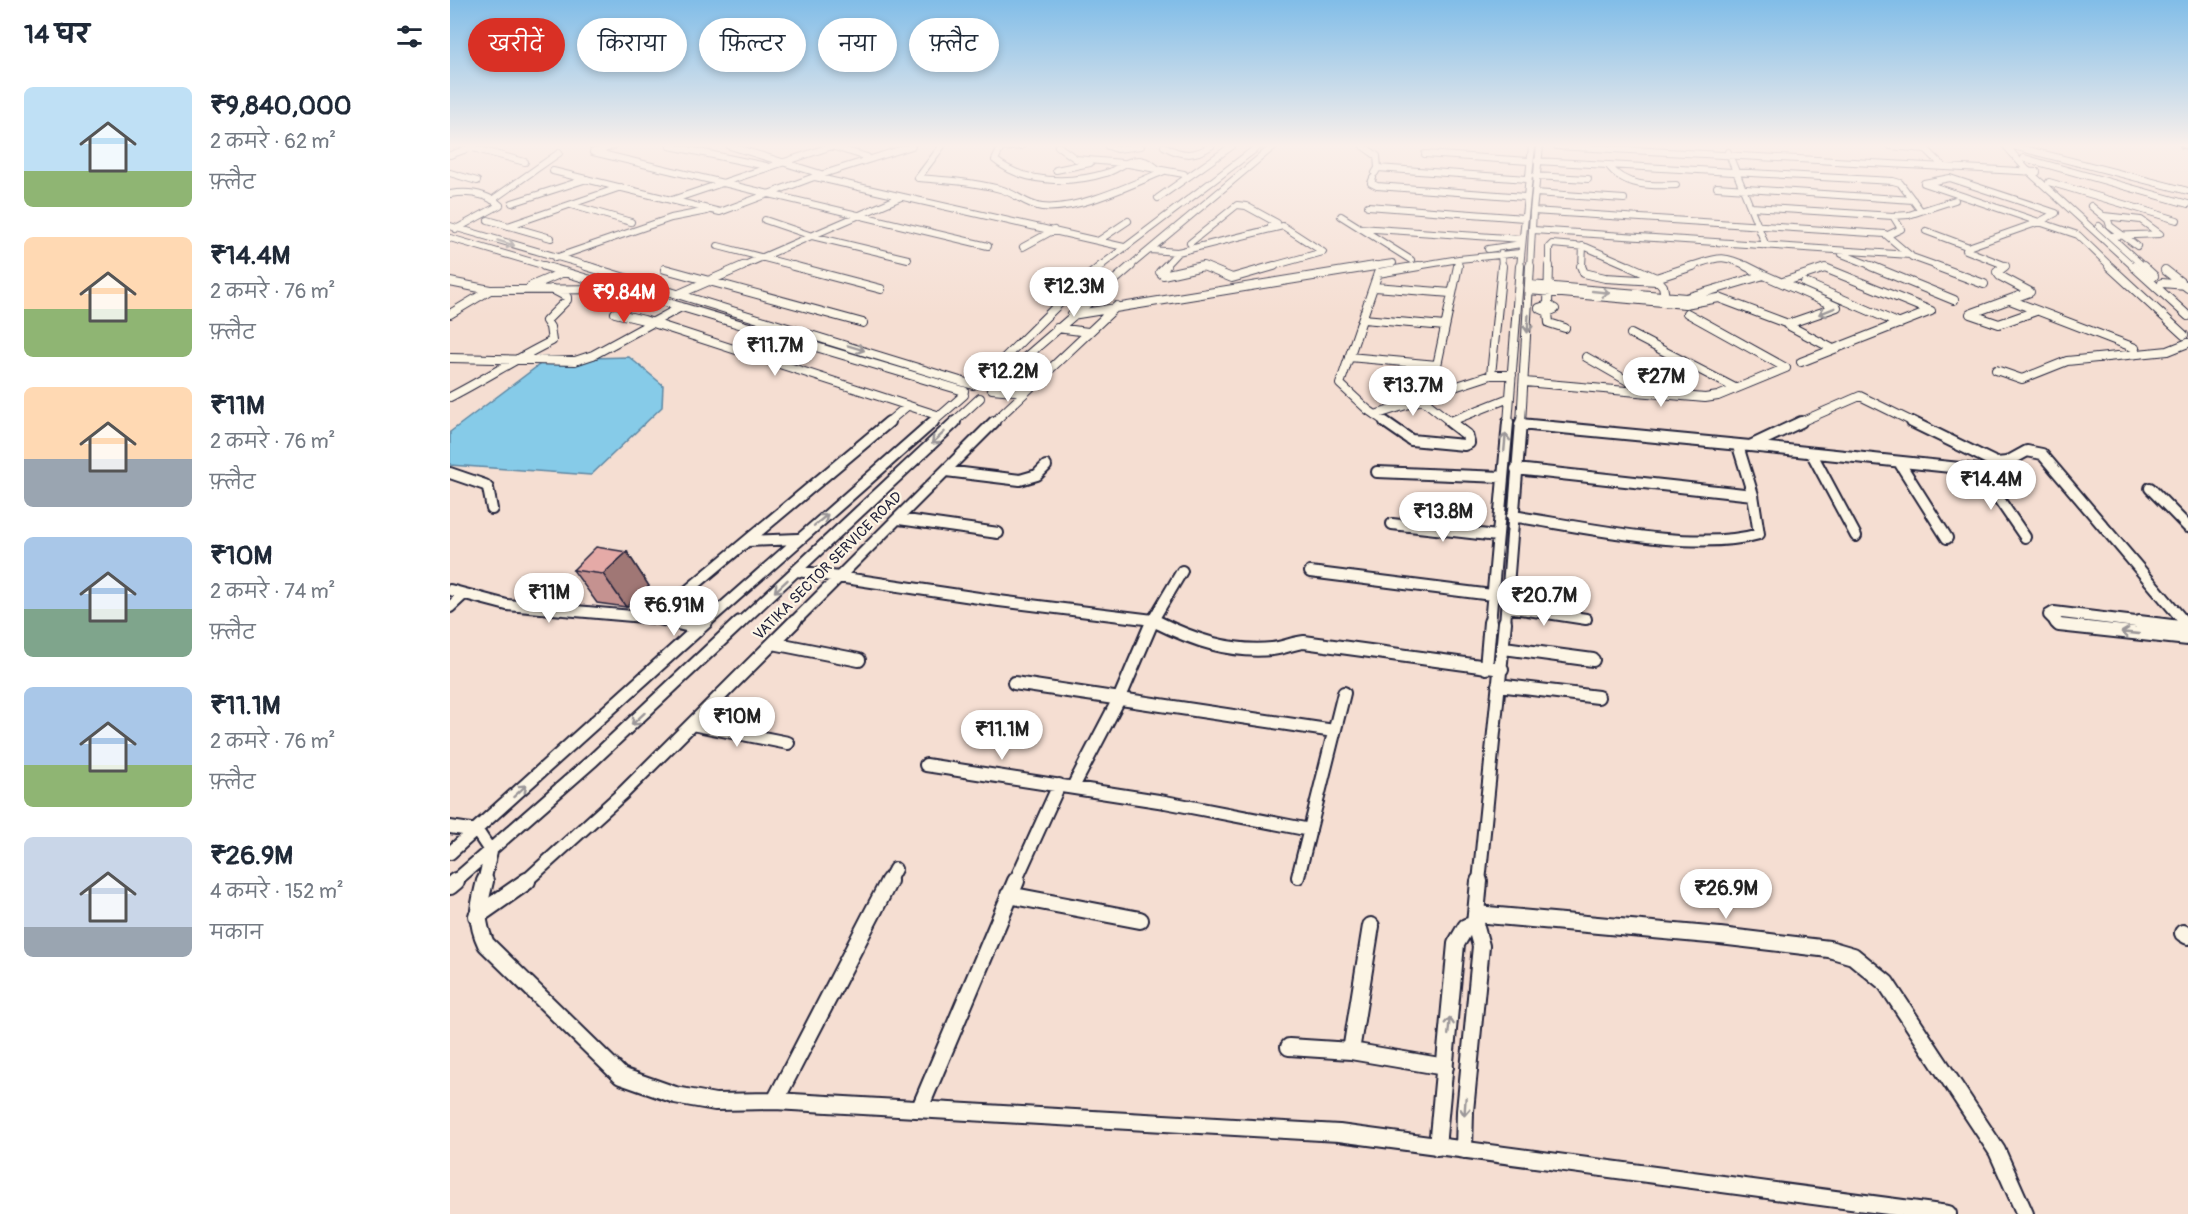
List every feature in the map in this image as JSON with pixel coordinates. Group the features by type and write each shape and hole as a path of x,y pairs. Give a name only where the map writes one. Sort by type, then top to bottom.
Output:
{"street":[{"path":"452,229 499,207 498,203"},
{"path":"507,226 574,203"},
{"path":"679,203 720,212 741,203"},
{"path":"555,258 671,218 732,203"},
{"path":"809,203 988,246"},
{"path":"661,301 888,203"},
{"path":"927,203 1124,247"},
{"path":"1028,203 1035,206 1074,203"},
{"path":"450,853 798,539 964,393 976,385 1079,284 1183,203"},
{"path":"450,886 491,852 798,571 1071,315 1207,203"},
{"path":"1486,668 1514,359 1525,203"},
{"path":"1464,1150 1466,1102 1481,946 1475,919 1498,685 1504,648 1512,516 1525,382 1533,203"},
{"path":"1749,203 1766,246"},
{"path":"1914,203 1921,211"},
{"path":"1751,207 1893,216 1909,215 1947,203"},
{"path":"1983,203 2082,237 2129,285 2184,335"},
{"path":"1926,231 1969,247 2056,213 2025,203"},
{"path":"2065,203 2115,250 2188,307"},
{"path":"2073,203 2128,252 2188,316"},
{"path":"2119,203 2177,220"},
{"path":"570,204 631,222"},
{"path":"1167,236 1177,244 1190,243 1277,223 1246,206 1237,205 1190,243"},
{"path":"1368,206 1524,218"},
{"path":"2091,206 2104,216 2110,226 2137,246"},
{"path":"1533,211 1888,235 1901,229 1893,216"},
{"path":"1341,216 1411,260"},
{"path":"2104,216 2136,219 2148,224 2160,234 2111,236"},
{"path":"488,220 551,238"},
{"path":"765,220 779,222 812,236 908,259"},
{"path":"1098,241 1128,221"},
{"path":"1150,250 1178,252 1283,226 1323,252 1232,278 1203,266 1163,274 1160,272 1178,252"},
{"path":"1360,228 1521,245"},
{"path":"452,229 680,294 976,385 1025,392"},
{"path":"1023,247 1054,230"},
{"path":"1533,230 1910,255 1984,284"},
{"path":"1888,235 1910,255"},
{"path":"450,238 964,393 970,398 980,398"},
{"path":"1531,246 1549,247 1557,243 1583,246 1657,279 1666,299"},
{"path":"1423,400 1467,435 1469,443 1464,445 1416,442 1368,410 1340,384 1378,273 1384,270 1501,254 1521,245"},
{"path":"1071,315 1411,260 1521,245"},
{"path":"718,246 881,289"},
{"path":"1583,246 1582,271 1586,274 1657,279 1720,256 1728,257 1837,307 1791,324 1783,323"},
{"path":"1549,247 1547,289 1549,323 1565,328"},
{"path":"1969,247 1966,250 2005,266 1997,272 1998,275 2005,281 2030,292 1970,314 1999,324 2036,311"},
{"path":"2115,250 2128,252"},
{"path":"1836,251 1954,300"},
{"path":"1491,375 1502,265 1501,254"},
{"path":"1442,391 1432,389 1459,260"},
{"path":"1784,282 1826,268 1931,311 1801,362"},
{"path":"665,269 863,323"},
{"path":"1519,270 1530,270"},
{"path":"2165,270 2187,287"},
{"path":"527,288 564,272"},
{"path":"1666,299 1690,297 1764,275"},
{"path":"1793,278 1900,324"},
{"path":"450,282 490,290 617,288"},
{"path":"2129,285 2187,287"},
{"path":"1375,287 1451,293"},
{"path":"1530,287 1666,299 1693,304 1718,298"},
{"path":"450,397 487,378 511,361 552,341 550,327 546,321 567,300 567,297 552,289"},
{"path":"450,314 490,290"},
{"path":"1708,291 1718,298 1783,323 1833,349"},
{"path":"2010,300 2135,348"},
{"path":"450,358 575,361 593,355 672,304"},
{"name":"VATIKA SECTOR SERVICE ROAD","path":"477,916 508,896 540,870 623,793 1025,392 1117,306"},
{"path":"648,321 681,307"},
{"path":"615,313 648,321 906,407 940,416"},
{"path":"1525,382 1705,398 1786,368 1687,313"},
{"path":"1363,319 1444,326"},
{"path":"1057,328 1088,333"},
{"path":"1631,334 1735,388"},
{"path":"1996,370 2022,379 2067,361 2168,351 2188,343"},
{"path":"1349,357 1437,365"},
{"path":"1586,357 1650,394"},
{"path":"1514,359 1526,360"},
{"path":"1377,414 1491,375 1512,375"},
{"path":"1750,447 1757,441 1860,396 2000,464"},
{"path":"1451,421 1509,398"},
{"path":"655,618 906,407"},
{"path":"1520,424 1979,470 1988,470 2024,450 2032,450 2042,454 2188,627"},
{"path":"1512,516 1672,538 1725,541 1759,534 1753,495 1738,446"},
{"path":"1812,454 1856,536"},
{"path":"1899,462 1947,538"},
{"path":"946,471 1020,480 1037,474 1047,465"},
{"path":"1516,469 1753,495"},
{"path":"1979,470 2025,537"},
{"path":"1377,472 1502,477"},
{"path":"450,473 485,484 489,488 492,509"},
{"path":"2150,488 2188,527"},
{"path":"898,519 998,533"},
{"path":"1392,524 1497,536"},
{"path":"747,541 798,539"},
{"path":"798,571 999,601 1153,620 1197,640 1233,648 1274,649 1304,642 1502,669"},
{"path":"920,1108 1009,895 1066,786 1119,697 1153,620 1182,571"},
{"path":"1310,572 1492,595"},
{"path":"450,590 507,605 655,618 699,628"},
{"path":"450,607 464,594"},
{"path":"1507,607 1587,619"},
{"path":"2188,627 2049,613 2059,625 2188,639"},
{"path":"773,643 859,660"},
{"path":"1504,648 1593,660"},
{"path":"1014,682 1334,731"},
{"path":"1498,685 1598,698"},
{"path":"1298,877 1344,693"},
{"path":"693,724 788,743"},
{"path":"926,765 1260,818 1310,830"},
{"path":"450,827 477,831 491,852 477,916 478,927 486,944 621,1076 675,1095 715,1102 775,1101 920,1108 1339,1133 1948,1214"},
{"path":"775,1101 895,869"},
{"path":"1009,895 1140,920"},
{"path":"1437,1146 1456,944 1466,927 1475,919 1720,936 1829,949 1853,956 1887,983 1996,1151 2025,1214"},
{"path":"1351,1051 1371,926"},
{"path":"1288,1047 1351,1051 1445,1067"}],"water":[{"path":"629,357 663,385 662,407 591,475 450,465 450,432 547,359"}],"building":[{"path":"596,547 627,552 603,574 573,570"}]}
